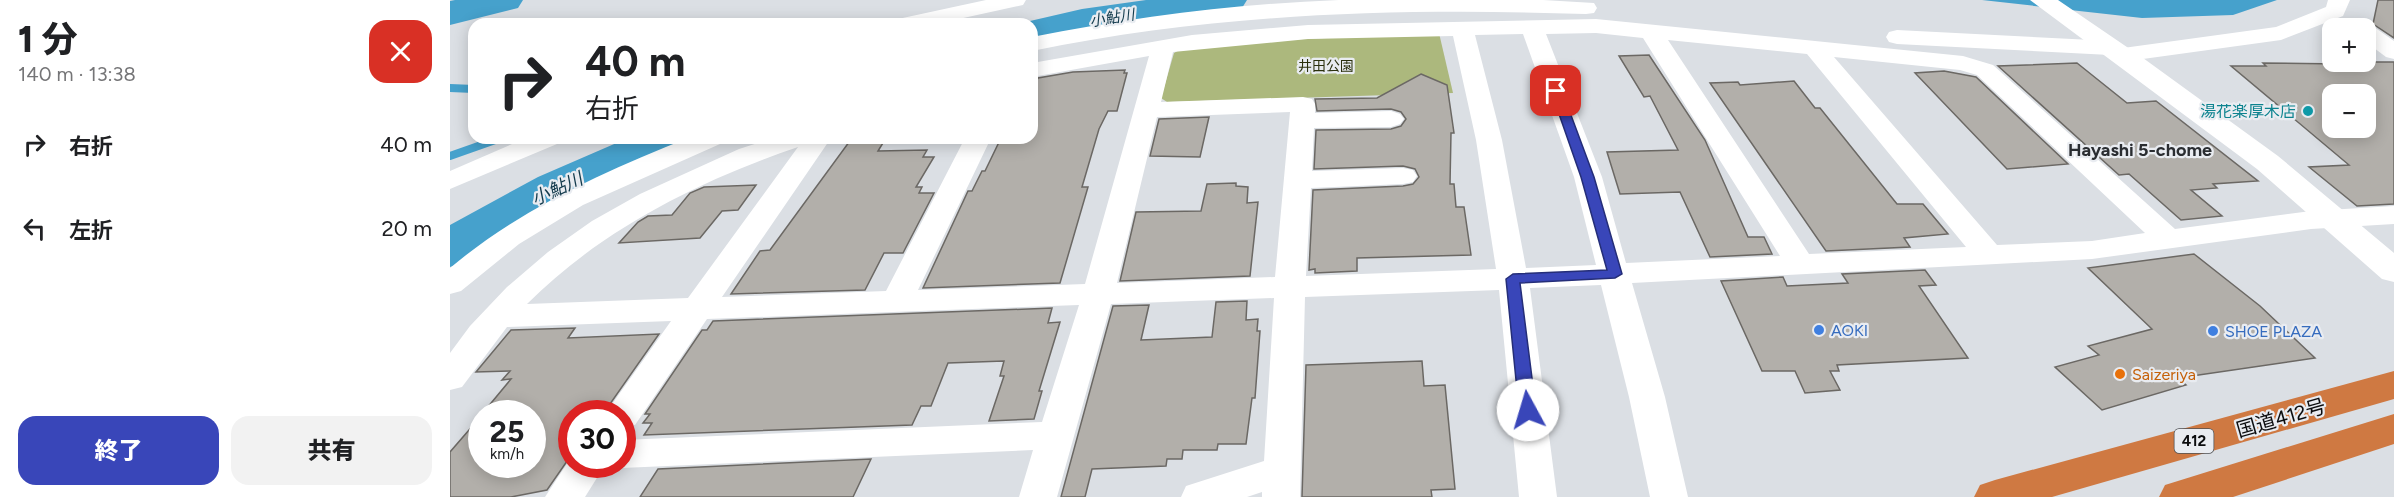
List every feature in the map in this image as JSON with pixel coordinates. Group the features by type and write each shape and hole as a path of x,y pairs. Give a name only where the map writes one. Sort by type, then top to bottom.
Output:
{"highway":[{"name":"国道412号","path":"1995,497 2129,457 2232,432 2394,385"},
{"path":"2180,497 2394,429"}],"street":[{"path":"933,18 1015,0"},
{"path":"2042,0 2232,135 2338,218 2394,271"},
{"path":"1038,43 1071,35 1204,14 1399,1 1583,7 1963,63 1985,70 2168,239"},
{"path":"1038,69 1163,47 1308,32 1596,26 1813,42 2037,46 2108,45 2281,33 2337,6 2350,18"},
{"path":"1532,27 1588,177 1647,397 1669,497"},
{"path":"1462,28 1489,140 1513,279 1538,497"},
{"path":"1650,30 1800,264"},
{"path":"2376,39 2394,52"},
{"path":"1813,42 1988,254"},
{"path":"1038,497 1098,295 1163,47"},
{"path":"1146,111 1304,104 1290,288 1282,484 1200,497"},
{"path":"1302,121 1391,119"},
{"path":"450,182 535,144"},
{"path":"450,285 467,269 535,220 619,174 696,144"},
{"path":"450,378 467,350 498,316 539,275 592,234 658,195 718,168 783,144"},
{"path":"633,400 814,144"},
{"path":"897,301 975,144"},
{"path":"1299,180 1403,176"},
{"path":"498,316 1513,279 2092,250 2338,218 2394,215"},
{"path":"636,453 1055,435"},
{"path":"564,497 577,478"}],"green space":[{"name":"井田公園","path":"1439,33 1453,93 1167,102 1161,98 1174,53 1181,49 1239,42"}],"water":[{"path":"1982,0 2277,0 2233,15 2142,18"}],"building":[{"path":"2378,0 2394,0 2394,38 2376,26 2374,18"},
{"path":"1649,55 1705,140 1748,237 1764,237 1772,254 1710,257 1680,192 1620,194 1607,152 1678,150 1650,96 1644,97 1619,56"},
{"path":"2376,62 2394,62 2394,204 2357,206 2309,167 2349,165 2231,66 2266,66 2263,63 2322,64 2322,72 2376,72"},
{"path":"2077,63 2127,103 2156,101 2258,181 2213,184 2217,188 2191,190 2222,216 2181,220 2129,174 2119,175 1998,66"},
{"path":"1125,70 1124,73 1127,73 1117,111 1108,111 1099,129 1082,187 1088,187 1060,283 923,288 968,191 972,191 982,171 985,171 998,144 1038,144 1038,78 1073,72"},
{"path":"1944,71 1976,77 2068,164 2007,169 1915,73"},
{"path":"1421,74 1447,85 1454,133 1451,133 1450,184 1454,184 1456,207 1464,207 1471,255 1357,258 1357,271 1315,273 1315,269 1309,270 1313,190 1403,186 1413,184 1419,177 1415,169 1403,166 1314,169 1316,130 1391,129 1401,126 1406,119 1401,112 1391,109 1317,111 1315,99 1377,98"},
{"path":"1794,81 1815,108 1820,108 1897,204 1923,204 1948,234 1904,238 1910,247 1826,251 1710,83 1738,82 1740,85"},
{"path":"1209,117 1200,157 1150,156 1159,119"},
{"path":"848,144 882,144 878,151 927,150 923,157 934,157 916,187 922,187 919,193 934,193 903,253 884,253 865,290 731,294 760,251 770,250"},
{"path":"1236,183 1236,186 1248,187 1247,203 1258,202 1250,276 1120,281 1136,212 1201,211 1207,184"},
{"path":"756,185 738,210 722,211 700,238 619,243 638,222 648,216 672,215 690,193 704,187"},
{"path":"2194,254 2260,306 2315,358 2178,378 2186,385 2102,410 2055,367 2099,355 2088,346 2152,329 2088,268"},
{"path":"1925,270 1936,285 1919,286 1968,358 1837,365 1839,371 1830,371 1840,390 1805,393 1795,371 1762,371 1721,281 1783,277 1787,286 1848,283 1842,274"},
{"path":"1247,301 1246,320 1258,319 1257,331 1260,331 1255,398 1252,398 1246,444 1218,444 1217,450 1183,450 1182,459 1167,459 1166,466 1092,469 1085,497 1061,497 1113,306 1149,305 1141,340 1212,337 1216,302"},
{"path":"1052,308 1048,323 1060,322 1039,391 1042,391 1034,419 989,421 1004,376 1000,376 1004,361 948,363 931,406 921,406 912,425 644,435 652,423 643,423 650,414 645,414 702,330 707,330 713,321"},
{"path":"575,328 568,338 659,334 613,400 558,400 558,474 547,490 511,497 450,497 450,452 468,431 468,478 546,478 546,400 494,400 511,379 502,380 510,371 476,372 511,330"},
{"path":"1422,361 1424,386 1445,385 1455,489 1431,490 1432,497 1302,497 1306,365"},
{"path":"871,459 853,497 640,497 658,469"}],"waterway":[{"path":"450,13 504,0"},
{"name":"小鮎川","path":"1038,30 1082,21 1228,0"},
{"path":"450,88 468,89"},
{"path":"450,156 484,144"},
{"name":"小鮎川","path":"450,250 529,201 655,144"}],"place":[{"name":"湯花楽厚木店","path":"2308,111"},
{"name":"AOKI","path":"1819,330"},
{"name":"SHOE PLAZA","path":"2213,331"},
{"name":"Saizeriya","path":"2120,374"}],"district":[{"name":"Hayashi 5-chome","path":"2140,150"}],"route":[{"path":"1528,410 1513,279 1615,274 1588,177 1556,91"}]}
